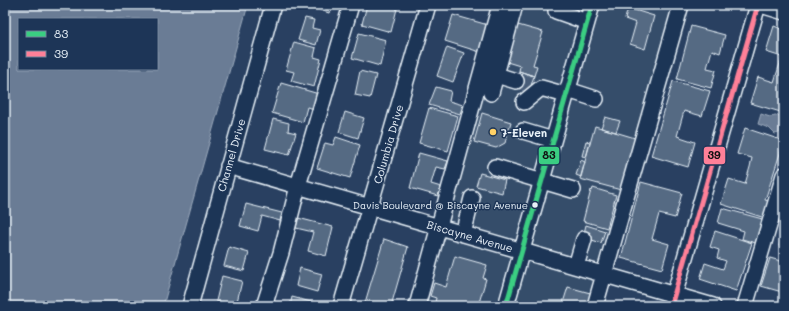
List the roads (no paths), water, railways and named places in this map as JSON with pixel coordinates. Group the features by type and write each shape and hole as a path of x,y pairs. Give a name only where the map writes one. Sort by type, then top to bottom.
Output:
{"street":[{"name":"Channel Drive","path":"190,306 273,5"},
{"path":"264,306 281,253 298,186 351,5"},
{"name":"Columbia Drive","path":"341,306 428,5"},
{"path":"417,306 500,5"},
{"path":"491,93 515,5"},
{"path":"506,306 592,5"},
{"path":"595,306 681,5"},
{"path":"673,300 759,5 784,12"},
{"path":"557,8 588,22"},
{"path":"496,75 516,81"},
{"path":"524,102 536,87 596,99"},
{"path":"523,131 553,140"},
{"name":"Biscayne Avenue","path":"228,166 605,274 673,300 713,306"},
{"path":"495,166 573,190"},
{"path":"746,306 784,175"},
{"path":"463,234 472,198"},
{"path":"576,266 584,239"}],"tunnel":[{"path":"516,81 531,85"}],"place":[{"name":"7-Eleven","path":"493,132"},
{"name":"Davis Boulevard @ Biscayne Avenue","path":"535,205"}]}
